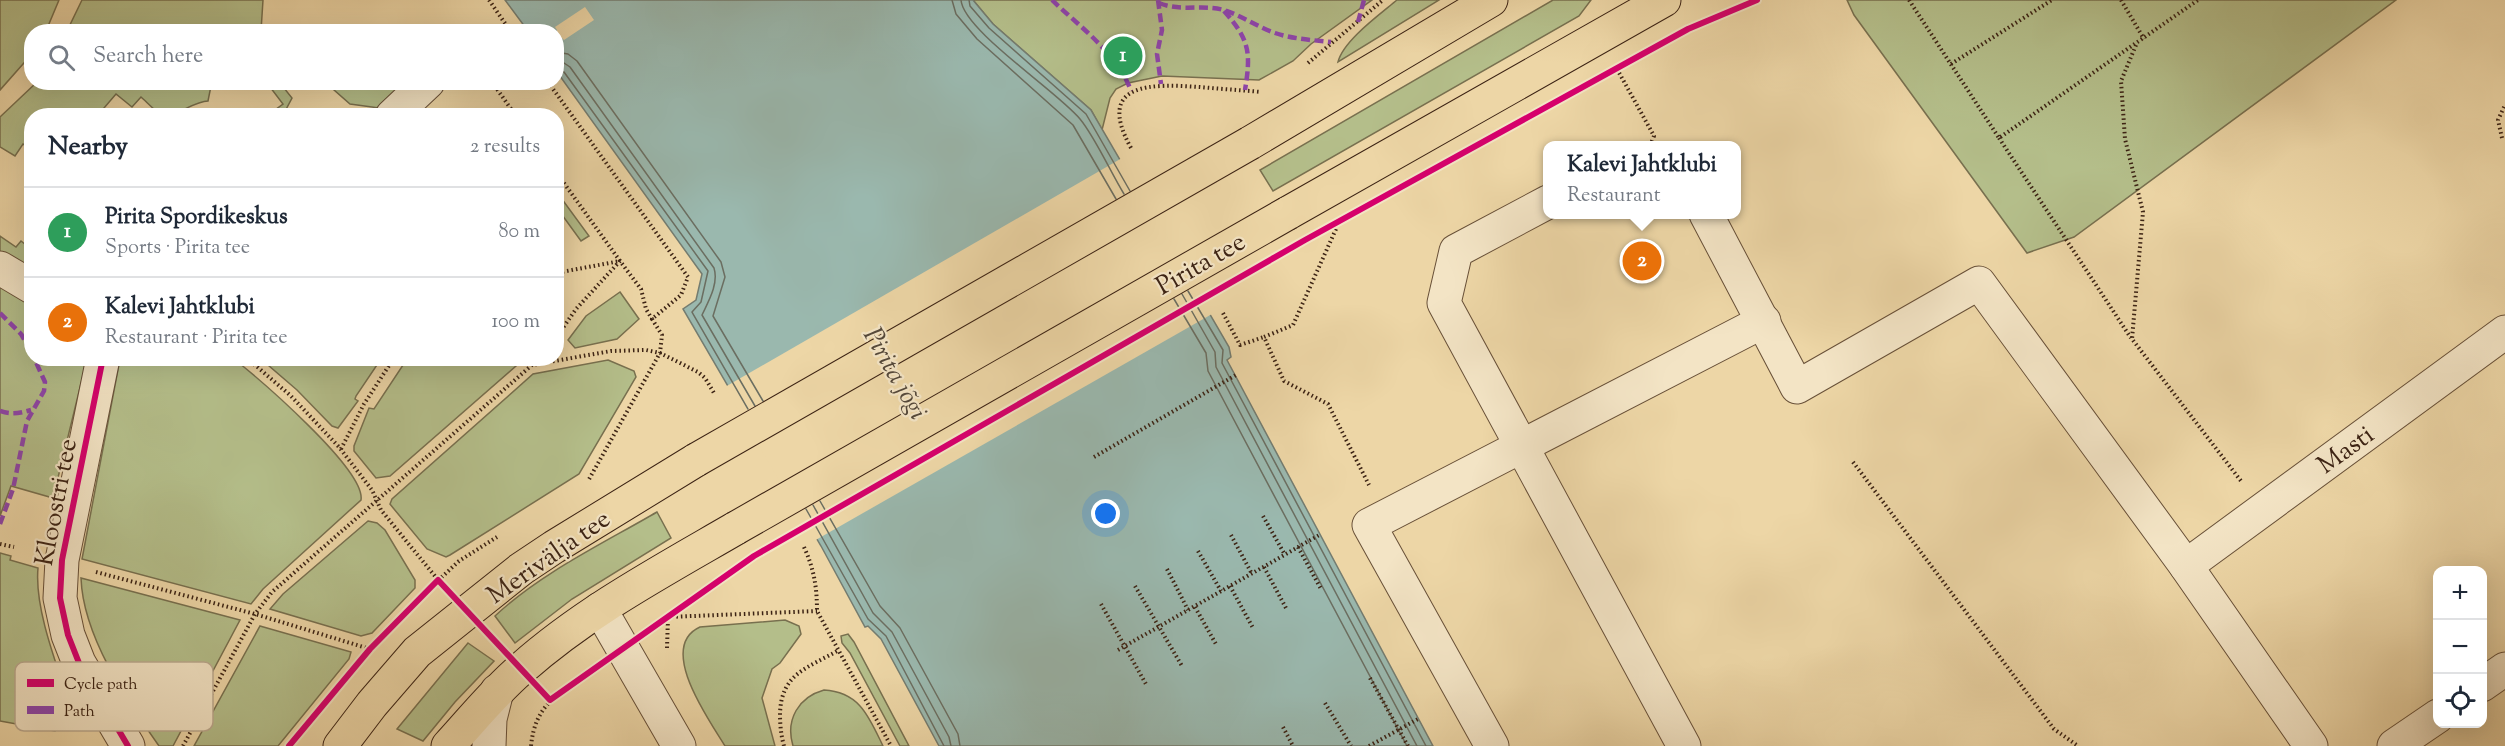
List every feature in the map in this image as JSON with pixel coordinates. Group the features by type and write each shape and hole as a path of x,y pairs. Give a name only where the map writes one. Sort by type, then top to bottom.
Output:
{"main road":[{"name":"Merivälja tee","path":"340,746 372,704 417,652 554,547 696,460 1250,143 1491,0"},
{"name":"Pirita tee","path":"600,609 736,528 1664,0"},
{"path":"448,746 497,691 545,648 600,609"}],"street":[{"path":"400,108 420,90"},
{"path":"1543,205 1456,251 1444,303 1684,746"},
{"path":"1709,219 1797,387 1979,283 2186,566 2295,740"},
{"path":"0,268 24,282"},
{"path":"1492,746 1369,525 1764,321"},
{"name":"Masti","path":"2186,566 2505,332"},
{"name":"Kloostri tee","path":"79,662 64,622 60,598 62,560 100,366"},
{"path":"600,609 678,746"},
{"path":"2487,682 2505,669"},
{"path":"489,746 490,719 497,691"},
{"path":"2394,746 2433,719"},
{"name":"Kloostri tee","path":"119,731 128,746"}],"path":[{"path":"489,0 506,24"},
{"path":"1305,66 1383,0"},
{"path":"1909,0 2132,339 2263,509"},
{"path":"1950,64 2052,0"},
{"path":"2121,0 2144,39"},
{"path":"1999,138 2198,0"},
{"path":"2132,339 2143,212 2125,139 2121,81 2136,45"},
{"path":"1606,74 1627,63"},
{"path":"1617,69 1654,136 1652,141"},
{"path":"1131,148 1123,133 1120,113 1124,99 1131,91 1161,84 1264,92"},
{"path":"498,90 510,108"},
{"path":"554,90 688,277 681,295 652,319"},
{"path":"2502,138 2498,120 2505,105"},
{"path":"564,183 641,289 645,309 662,335 660,353 587,482"},
{"path":"1329,228 1338,223"},
{"path":"1300,312 1338,223"},
{"path":"564,272 620,261"},
{"path":"564,326 576,309 620,261"},
{"path":"1223,313 1240,345 1264,337"},
{"path":"564,359 611,351 631,350 660,353 698,372 705,378 714,393"},
{"path":"256,366 291,396 341,449 372,490 381,510 438,580"},
{"path":"341,449 364,404 389,366"},
{"path":"213,691 255,614 272,592 530,366"},
{"path":"1094,457 1236,375"},
{"path":"1853,462 2054,729 2078,746"},
{"path":"1263,516 1285,555"},
{"path":"1118,650 1321,534"},
{"path":"1231,535 1252,574"},
{"path":"0,544 14,547"},
{"path":"804,547 813,569 817,588 817,611 891,746"},
{"path":"1299,547 1321,589"},
{"path":"1198,551 1221,591"},
{"path":"1264,567 1287,610"},
{"path":"1167,569 1188,610"},
{"path":"92,571 255,614 370,649"},
{"path":"1135,586 1182,666"},
{"path":"1230,586 1253,628"},
{"path":"1101,604 1147,686"},
{"path":"1195,607 1217,646"},
{"path":"647,632 677,611"},
{"path":"668,617 817,611"},
{"path":"784,746 780,714 785,685 801,672 839,650"},
{"path":"531,746 535,726 544,706 587,674"},
{"path":"1370,678 1408,746"},
{"path":"1325,703 1351,746"},
{"path":"1369,746 1418,719"},
{"path":"1283,727 1293,746"},
{"path":"183,746 191,731"}],"green space":[{"path":"0,0 59,0 49,24 24,24 24,63 0,90"},
{"path":"82,0 263,0 261,24 70,24"},
{"path":"973,0 1372,0 1311,44 1293,61 1259,80 1162,76 1128,83 1116,89 1110,98 1102,130 1091,110 993,24"},
{"path":"1397,0 1439,0 1338,62 1354,37"},
{"path":"1553,0 1591,0 1579,16 1273,191 1260,170"},
{"path":"1847,0 2396,0 2074,237 2027,253 1854,15"},
{"path":"29,90 210,90 208,101 187,108 153,108 141,97 132,107 116,94 104,108 24,108 24,145 15,156 0,147 0,117"},
{"path":"272,90 286,90 292,98 287,108 278,108 283,104"},
{"path":"334,90 401,90 379,108 350,104"},
{"path":"564,202 589,236 581,241 564,218"},
{"path":"0,236 16,247 21,241 24,243 24,265 0,253"},
{"path":"0,284 24,300 24,366 85,366 53,498 11,486 0,516"},
{"path":"620,292 639,319 617,339 575,348 568,340 586,316"},
{"path":"608,360 634,371 636,377 579,474 446,557 427,549 390,504 392,499 533,374"},
{"path":"119,366 242,366 308,425 347,468 358,486 361,500 263,589 251,604 82,559"},
{"path":"269,366 376,366 356,396 355,399 358,401 338,428 332,426 297,390"},
{"path":"402,366 516,366 390,476 376,478 354,451 369,408 374,409"},
{"path":"657,512 671,538 572,599 515,643 495,616 513,600 552,573"},
{"path":"368,521 377,523 385,530 415,580 415,588 372,633 361,636 270,609 283,594"},
{"path":"0,553 11,556 10,560 38,568 40,603 55,662 15,662 15,724 0,721"},
{"path":"81,578 240,620 213,671 213,662 106,662 89,622"},
{"path":"785,620 799,626 801,634 780,663 772,669 762,698 775,746 725,746 690,685 683,651 688,637 700,627"},
{"path":"260,626 351,652 349,659 278,746 194,746 202,731 213,731 213,711"},
{"path":"848,634 909,746 900,746 850,653 842,643 841,636"},
{"path":"468,643 494,661 455,702 423,741 397,729"},
{"path":"824,690 836,692 855,701 868,716 883,746 793,746 791,727 796,710 807,698"},
{"path":"149,731 181,731 173,746 159,746"}],"water":[{"name":"Pirita jõgi","path":"505,0 973,0 993,24 1091,110 1229,347 1231,357 1227,360 1433,746 939,746 881,639 868,626 865,627 821,546 683,309 696,300 702,274 564,82 564,24 523,24"}],"pier":[{"path":"585,7 594,20 564,40 564,24 560,24"},
{"path":"1122,158 1212,314 814,541 725,387"}],"marked path":[{"path":"1052,0 1108,53 1131,91"},
{"path":"1158,0 1162,30 1157,54 1161,84"},
{"path":"1358,22 1364,0"},
{"path":"1159,3 1175,7 1216,8 1275,33 1331,42"},
{"path":"1224,11 1244,39 1248,56 1245,90"},
{"path":"0,313 24,339"},
{"path":"0,524 13,489 27,421 44,391 45,382 38,366"},
{"path":"0,411 16,413 31,410"}],"cycle path":[{"path":"289,746 370,649 438,580 550,700 754,556 1305,240 1688,29 1757,0"},
{"path":"79,662 68,635 60,598 62,560 101,366"},
{"path":"119,731 128,746"}],"place":[{"name":"Pirita Spordikeskus","path":"1123,56"},
{"name":"Kalevi Jahtklubi","path":"1642,261"}]}
